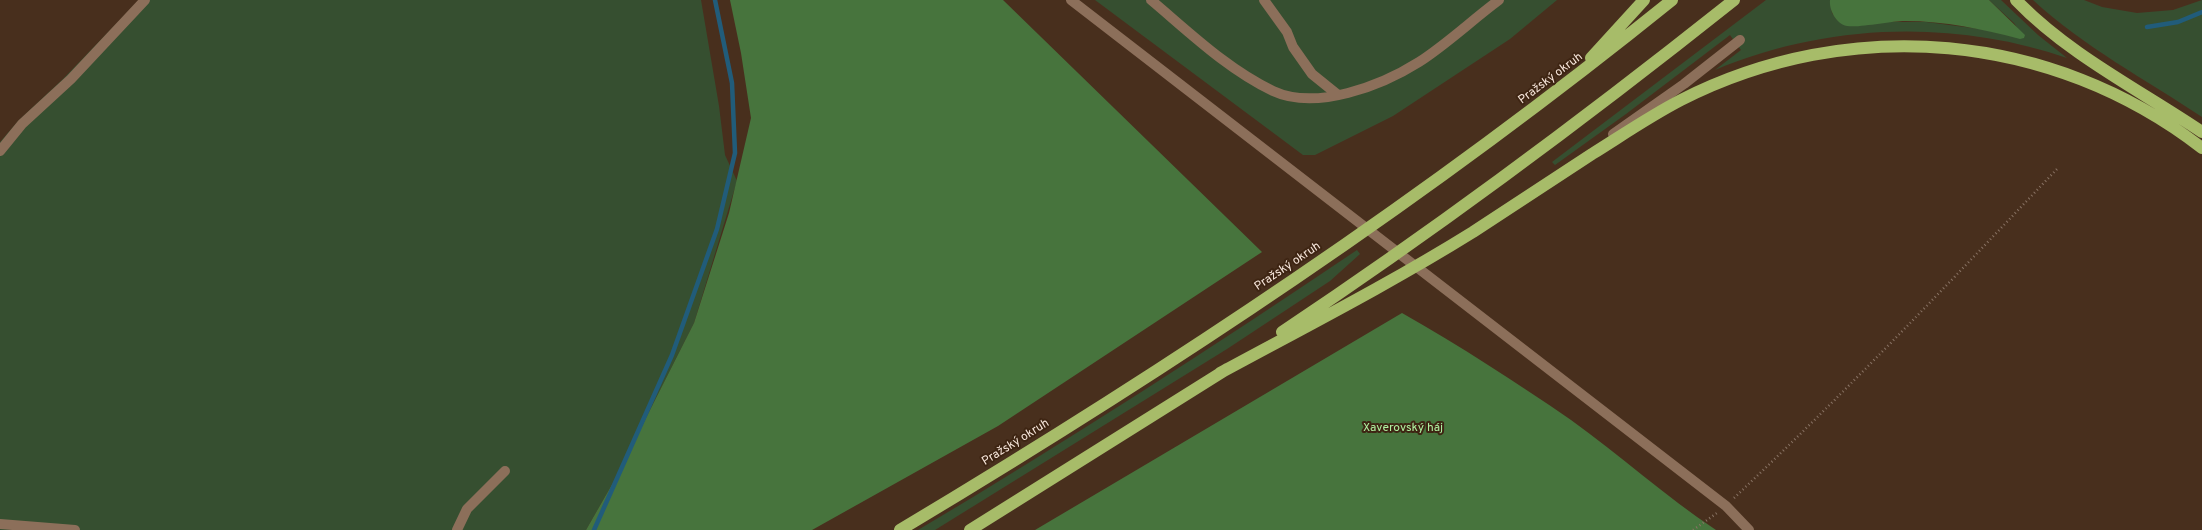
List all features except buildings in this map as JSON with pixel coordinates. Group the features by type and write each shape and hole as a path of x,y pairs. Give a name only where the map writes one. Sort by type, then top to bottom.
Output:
{"highway":[{"path":"1568,85 1644,0"},
{"name":"Pražský okruh","path":"900,530 1162,368 1354,239 1568,85 1672,0"},
{"path":"970,530 1220,373 1417,240 1587,116 1734,0"},
{"path":"2016,0 2051,31 2090,60 2202,132"},
{"path":"1220,373 1401,276 1657,113 1682,99 1721,82 1762,67 1791,59 1849,49 1885,46 1937,47 1989,53 2035,63 2091,82 2122,97 2174,128 2202,148"}],"street":[{"path":"0,151 22,124 71,79 145,0"},
{"path":"1071,0 1726,506 1749,530"},
{"path":"1151,0 1251,80 1274,92 1297,99 1317,99 1338,95 1393,77 1420,61 1499,0"},
{"path":"1264,0 1287,32 1293,47 1312,74 1338,95"},
{"path":"1436,254 1602,142 1684,84 1740,40"},
{"path":"457,530 467,509 505,471"},
{"path":"0,524 76,530"}],"path":[{"path":"1693,530 1726,506 1803,433 1909,326 2057,169"}],"green space":[{"path":"139,0 701,0 719,106 725,155 737,181 694,323 614,481 586,530 0,530 0,142 19,120 63,79"},
{"path":"730,0 1003,0 1262,252 998,426 812,530 586,530 614,481 694,323 729,213 751,118 741,53"},
{"path":"1095,0 1557,0 1510,39 1393,116 1315,155 1303,155"},
{"path":"1766,0 1830,0 1832,13 1837,20 1848,26 1882,22 1926,22 1980,29 2024,38 2014,23 1989,0 2001,0 2038,35 2067,58 2024,45 1980,37 1935,32 1890,32 1845,35 1801,43 1757,54 1715,70 1741,50 1730,35 1626,114 1555,165 1552,162"},
{"path":"1830,0 1989,0 2025,35 2024,38 2020,39 1963,26 1920,21 1899,21 1847,26 1843,25 1834,16"},
{"path":"2033,0 2084,0 2102,7 2137,13 2173,10 2202,0 2202,117 2094,48"},
{"path":"1357,250 1360,254 1330,281 1227,349 935,530 918,530 1140,393"},
{"name":"Xaverovský háj","path":"1402,313 1488,365 1571,420 1716,530 1035,530"}],"waterway":[{"path":"594,530 672,355 717,229 735,153 732,83 715,0"},
{"path":"2147,27 2178,22 2202,12"}]}
